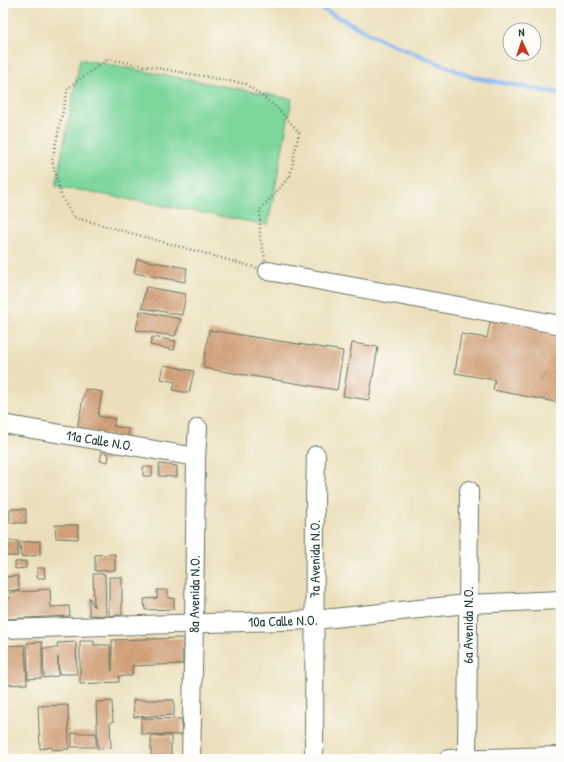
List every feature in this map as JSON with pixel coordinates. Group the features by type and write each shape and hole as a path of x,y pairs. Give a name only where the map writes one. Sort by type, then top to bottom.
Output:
{"street":[{"path":"268,270 561,324"},
{"name":"11a Calle N.O.","path":"3,424 196,457"},
{"name":"8a Avenida N.O.","path":"191,759 196,457 198,428"},
{"name":"7a Avenida N.O.","path":"314,759 316,456"},
{"name":"6a Avenida N.O.","path":"467,759 469,490"},
{"name":"10a Calle N.O.","path":"3,629 314,620 467,604 561,600"},
{"path":"448,759 561,756"}],"path":[{"path":"108,59 246,84 276,108 299,132 290,176 260,210 260,237 268,270 73,217 61,195 52,160 68,88 108,59"}],"green space":[{"path":"80,59 292,99 268,225 56,186"}],"building":[{"path":"137,259 187,268 185,282 134,273"},
{"path":"146,287 186,294 182,315 142,308"},
{"path":"140,311 181,319 175,336 136,330"},
{"path":"491,318 561,332 561,403 493,390 495,380 455,373 461,334 487,338"},
{"path":"209,330 343,351 337,390 203,368"},
{"path":"152,337 176,341 174,350 150,345"},
{"path":"352,343 378,347 369,400 343,396"},
{"path":"164,365 194,371 189,393 173,390 175,382 161,379"},
{"path":"85,389 102,392 98,416 115,419 113,426 129,429 127,439 77,429"},
{"path":"102,452 109,454 108,462 100,461"},
{"path":"159,464 177,466 177,477 159,476"},
{"path":"143,467 152,467 152,476 143,476"},
{"path":"10,509 26,509 26,523 10,523"},
{"path":"55,525 78,525 78,539 56,538"},
{"path":"3,541 18,541 18,556 3,556"},
{"path":"40,541 40,555 21,557 20,542"},
{"path":"115,554 115,570 95,571 95,555"},
{"path":"26,561 26,568 15,569 15,562"},
{"path":"37,568 44,568 45,578 37,578"},
{"path":"93,574 105,574 106,616 89,615 89,597 94,607"},
{"path":"18,576 19,590 3,591 3,577"},
{"path":"109,577 122,577 122,615 109,616"},
{"path":"50,589 51,607 69,606 70,616 3,619 3,599 10,598 10,592"},
{"path":"157,590 168,590 168,598 174,598 174,609 145,610 144,599 157,598"},
{"path":"183,638 183,664 132,666 132,676 119,676 119,682 80,684 80,641 94,641 94,645 110,645 112,671 112,640"},
{"path":"42,642 42,678 28,679 27,643"},
{"path":"76,642 77,674 59,674 58,657 58,676 44,678 43,648 58,648 57,643"},
{"path":"25,645 27,684 3,685 3,646"},
{"path":"133,700 174,700 174,715 134,717"},
{"path":"112,701 113,722 110,722 111,748 98,749 96,702"},
{"path":"68,705 69,749 52,750 52,747 40,749 38,706"},
{"path":"141,718 182,719 181,735 141,734"},
{"path":"72,733 96,733 96,747 72,747"},
{"path":"151,736 171,736 171,756 151,756"}],"waterway":[{"path":"311,3 384,41 472,77 561,94"}]}
